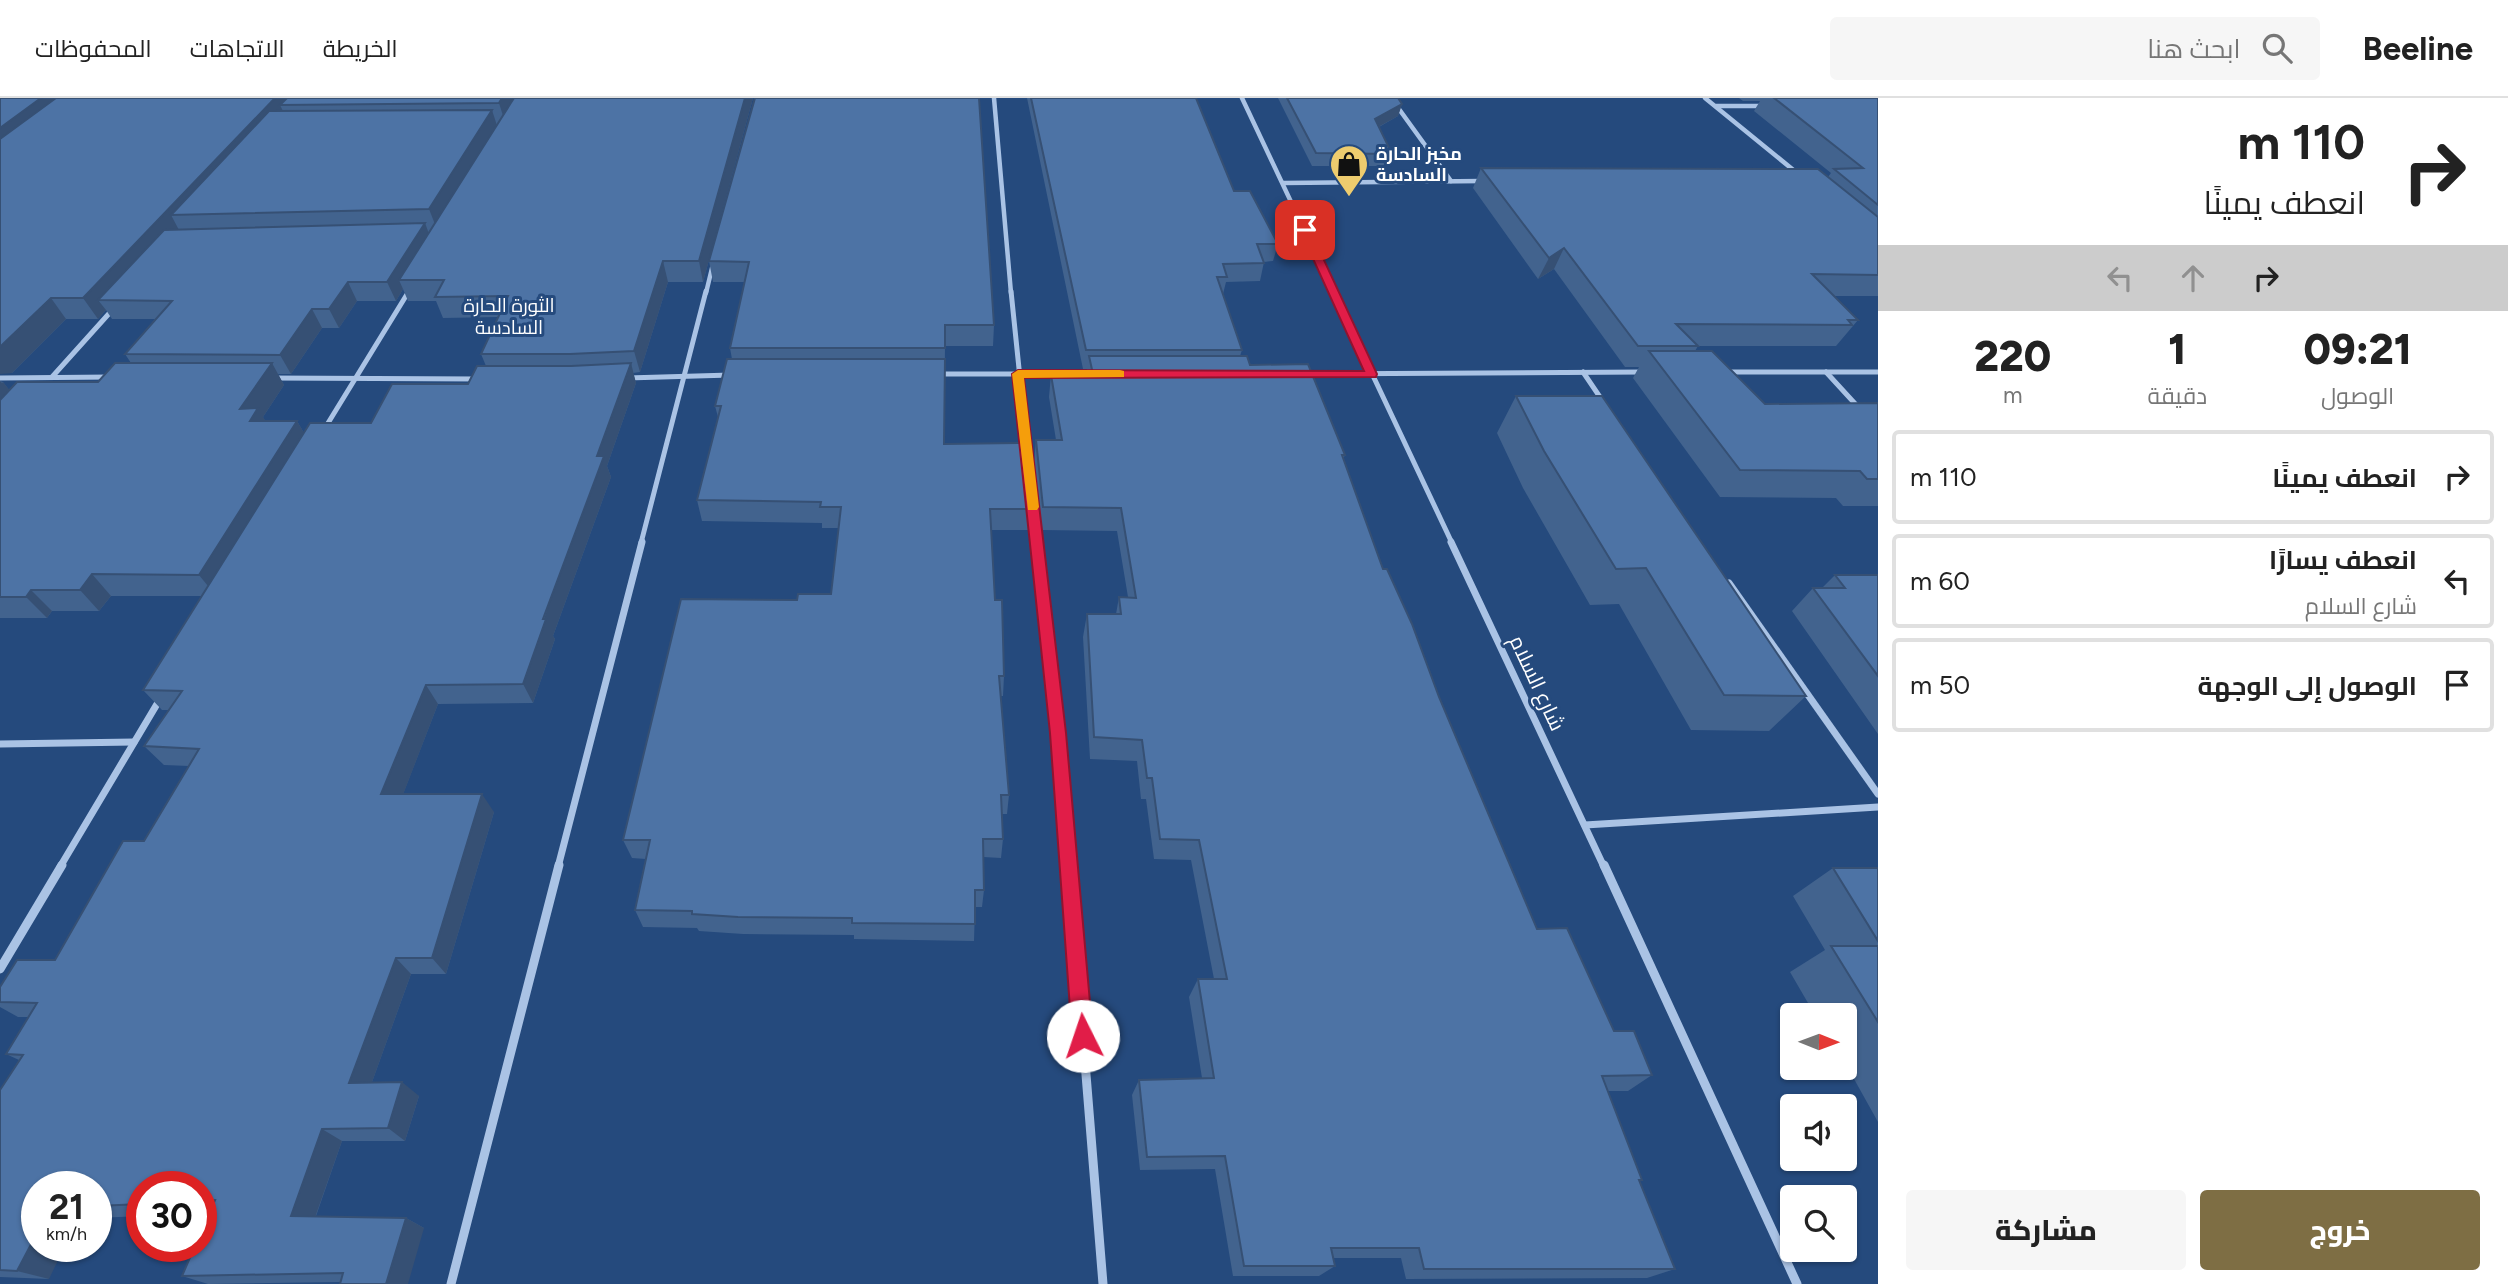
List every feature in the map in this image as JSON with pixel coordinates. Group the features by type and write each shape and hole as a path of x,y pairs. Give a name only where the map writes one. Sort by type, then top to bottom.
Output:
{"street":[{"path":"994,98 1018,374 1058,733 1103,1284"},
{"name":"شارع السلام","path":"1242,98 1585,825 1797,1284"},
{"path":"1391,98 1451,181"},
{"path":"1705,98 1805,180"},
{"path":"1715,106 1769,106"},
{"path":"1283,183 1491,181"},
{"path":"452,1284 715,256"},
{"path":"320,437 413,284"},
{"path":"43,386 117,305"},
{"path":"1583,372 1613,416"},
{"path":"1290,374 1650,372"},
{"path":"1718,372 1878,372"},
{"path":"1826,373 1861,410"},
{"path":"920,374 1099,374"},
{"path":"617,379 739,375"},
{"path":"0,378 121,377"},
{"path":"259,377 494,380"},
{"path":"1727,580 1878,794"},
{"path":"0,969 163,695"},
{"path":"0,744 134,742"},
{"path":"1585,825 1878,807"}],"building":[{"path":"0,98 41,98 0,128"},
{"path":"56,98 275,98 83,298 51,298 0,347 0,139"},
{"path":"287,98 502,98 499,103 280,105"},
{"path":"514,98 745,98 699,261 663,261 634,351 481,354 508,296 435,297 444,280 399,280"},
{"path":"755,98 979,98 994,325 945,325 945,348 730,348 749,262 709,261"},
{"path":"1031,98 1196,98 1234,191 1250,191 1278,244 1257,244 1264,263 1223,264 1227,277 1217,277 1242,350 1086,350"},
{"path":"1287,98 1398,98 1402,104 1375,119 1392,154 1316,153"},
{"path":"1774,98 1878,98 1878,205 1834,169 1863,168"},
{"path":"492,110 429,209 171,215 269,111"},
{"path":"1481,168 1818,169 1878,217 1878,275 1812,274 1858,320 1848,320 1852,325 1676,324 1698,346 1638,346 1564,248 1549,258"},
{"path":"425,223 387,282 348,282 329,309 312,309 280,355 125,354 172,301 98,300 164,230"},
{"path":"1649,351 1712,351 1765,404 1878,403 1878,479 1867,479 1860,471 1740,470"},
{"path":"1089,356 1247,356 1250,365 1308,364 1345,455 1342,455 1383,569 1387,569 1412,624 1439,697 1537,929 1567,928 1614,1031 1634,1031 1652,1075 1602,1076 1642,1180 1639,1180 1675,1269 1424,1269 1419,1248 1331,1248 1335,1266 1244,1266 1225,1156 1147,1157 1139,1080 1214,1078 1198,979 1227,979 1199,840 1160,839 1152,778 1147,778 1142,740 1094,737 1087,614 1121,614 1119,597 1136,598 1121,508 1043,507 1036,440 1062,440 1051,375 1093,374"},
{"path":"727,359 945,359 944,444 1025,443 1032,509 990,509 995,600 1002,600 1004,676 999,676 1009,795 1001,795 1003,839 983,839 984,890 975,890 975,924 852,923 852,918 738,917 692,914 692,911 635,910 650,840 623,840 681,599 797,600 798,594 831,594 841,507 820,507 821,502 697,500 721,406 715,406"},
{"path":"115,363 272,363 240,409 258,408 250,421 297,421 199,575 92,574 80,590 31,590 26,597 0,597 0,400 17,382 98,382"},
{"path":"631,363 597,456 604,456 543,619 546,619 523,684 426,685 381,794 482,794 432,958 396,958 349,1083 402,1082 388,1128 322,1129 291,1216 406,1218 386,1284 340,1284 343,1273 182,1276 188,1262 217,1262 217,1171 126,1171 126,1205 112,1205 112,1171 21,1171 22,1262 17,1271 0,1270 0,1090 23,1055 6,1054 37,1003 0,1002 0,987 17,960 55,960 123,841 144,841 199,749 144,746 182,691 143,690 310,423 371,423 392,384 468,384 477,366"},
{"path":"1516,396 1602,396 1806,696 1724,695 1646,568 1616,569 1544,451"},
{"path":"1835,575 1878,575 1878,676 1813,588 1845,588"},
{"path":"1833,868 1878,868 1878,941"},
{"path":"1831,946 1878,946 1878,1022"}],"slow traffic":[{"path":"1033,507 1018,374 1120,374"}],"place":[{"name":"مخبز الحارة السادسة","path":"1349,198"}],"district":[{"name":"الثورة الحارة السادسة","path":"509,316"}],"route":[{"path":"1083,1036 1058,733 1018,374 1371,374 1305,230"}]}
